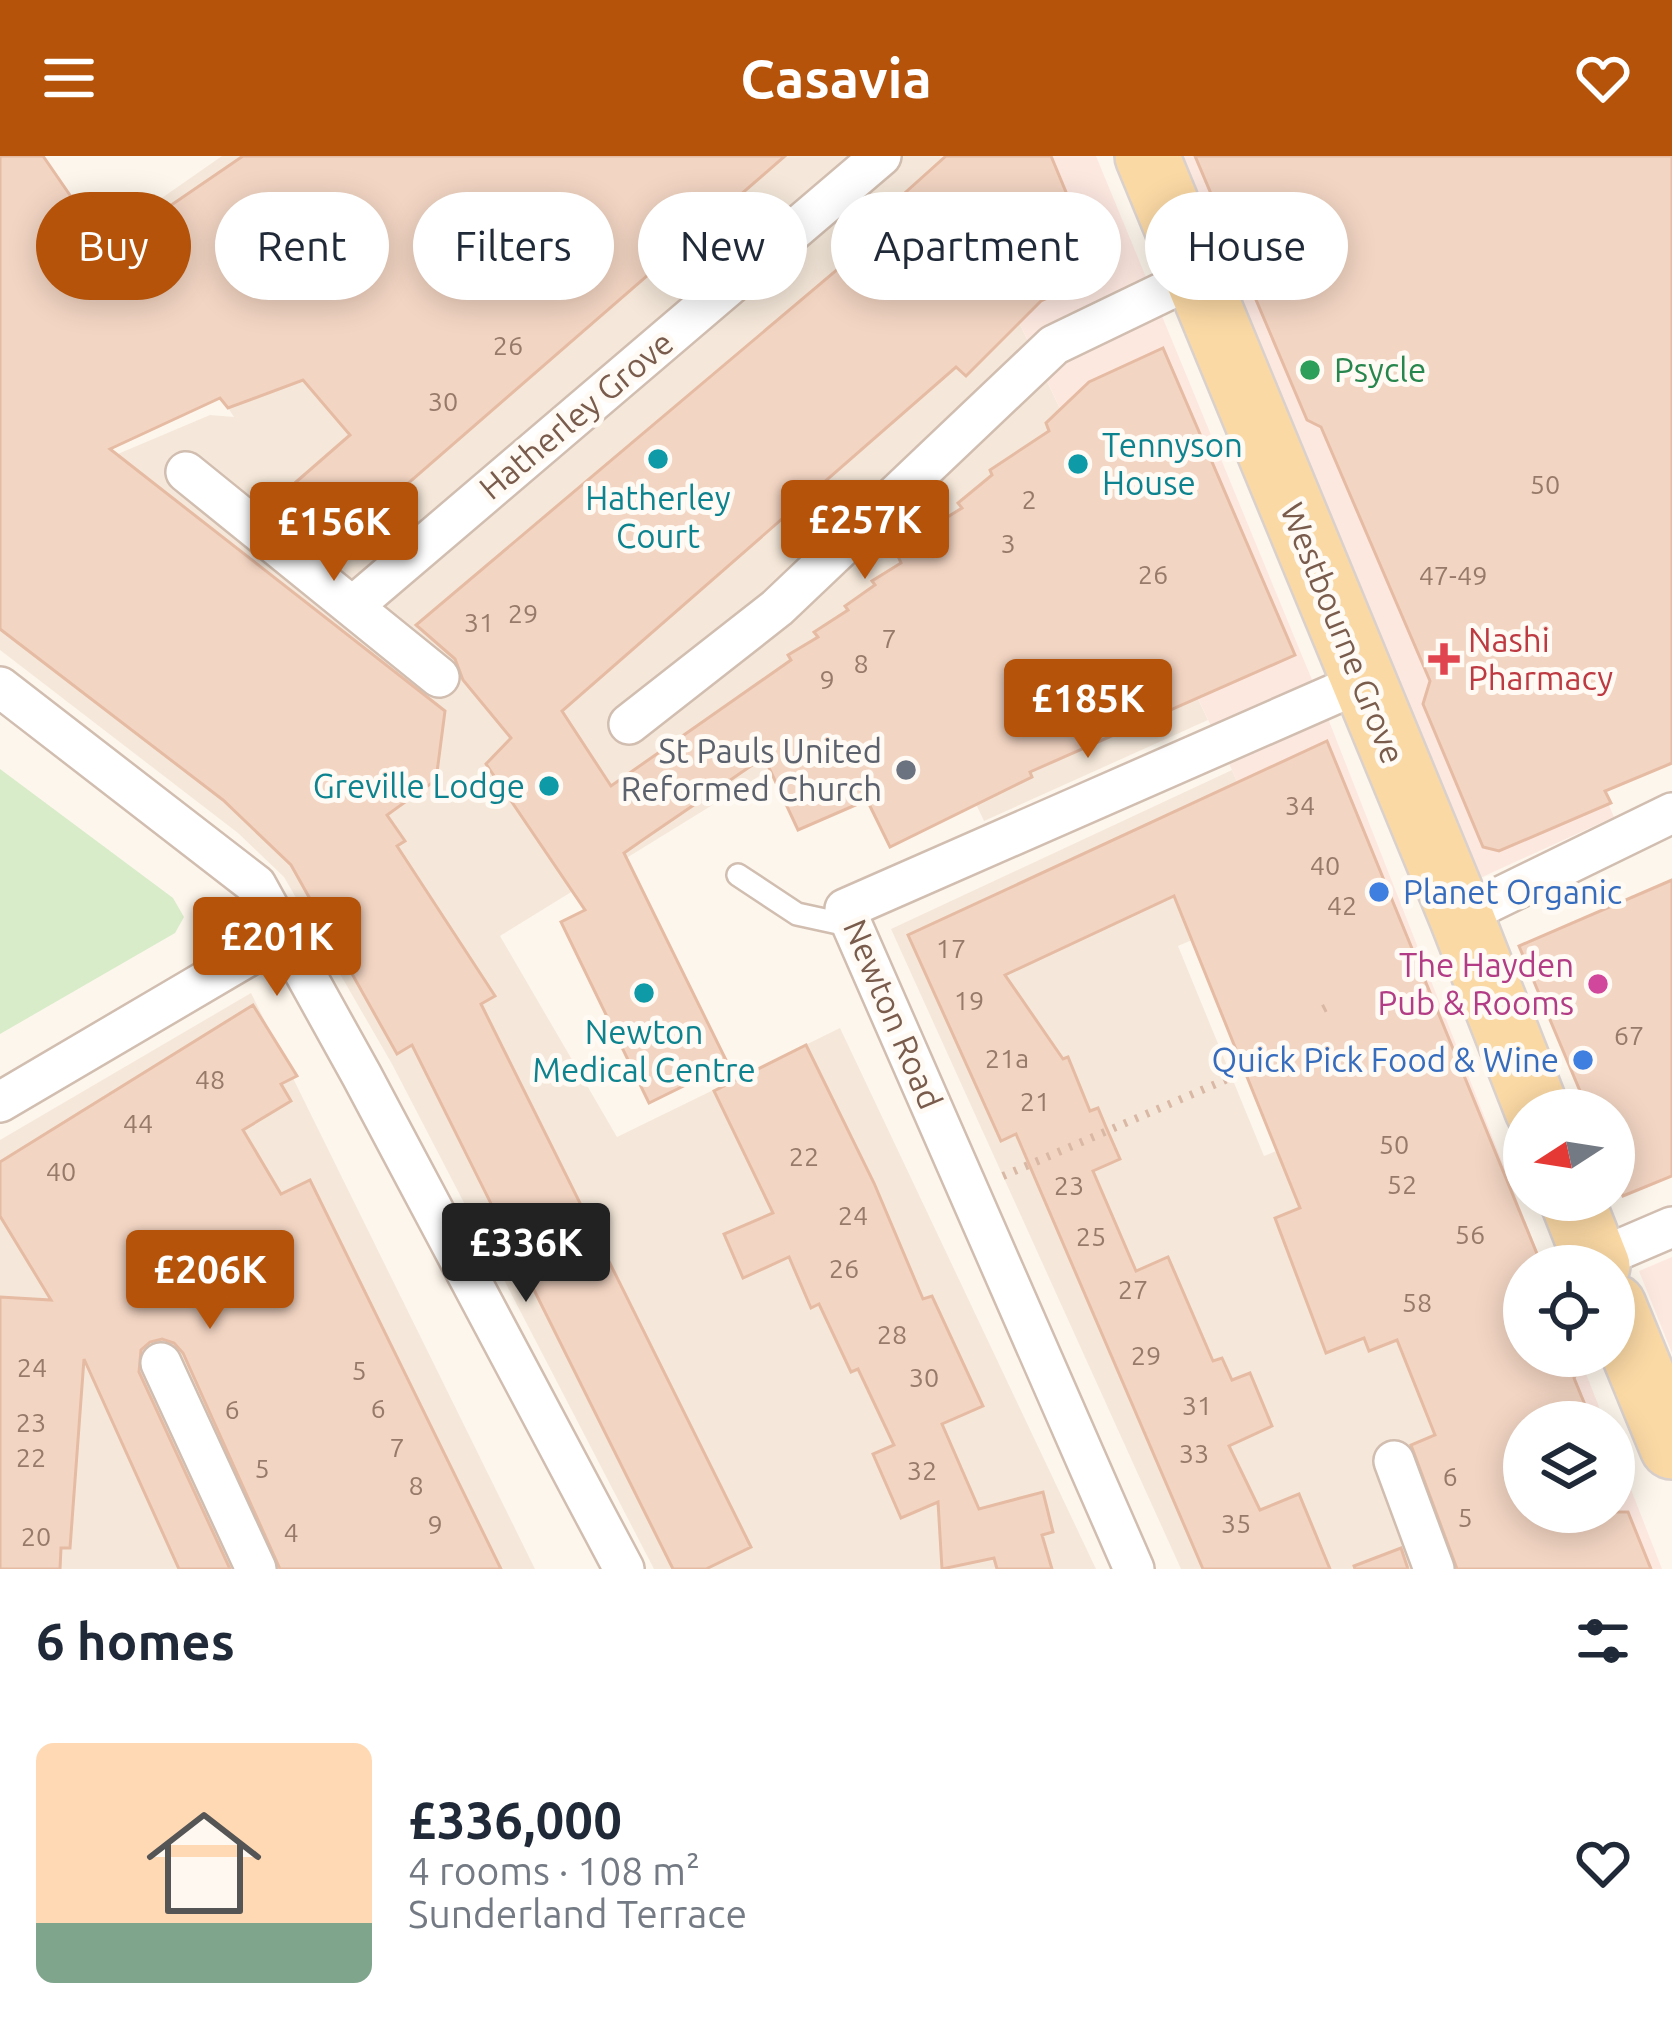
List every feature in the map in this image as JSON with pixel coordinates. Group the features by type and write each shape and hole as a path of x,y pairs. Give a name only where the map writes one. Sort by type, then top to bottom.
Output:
{"main road":[{"name":"Westbourne Grove","path":"1147,156 1162,192"},
{"name":"Westbourne Grove","path":"1207,300 1529,1089"},
{"path":"1635,1357 1672,1447"}],"street":[{"name":"Hatherley Grove","path":"367,594 881,156"},
{"path":"628,724 777,608 1054,345 1147,300"},
{"path":"186,472 367,594 440,676"},
{"name":"Newton Road","path":"1134,1569 844,909 1362,682"},
{"path":"0,687 256,886 624,1569"},
{"path":"1461,916 1672,813"},
{"path":"0,1102 284,935"},
{"path":"1635,1254 1672,1228"},
{"path":"161,1364 256,1569"},
{"path":"1394,1461 1434,1569"}],"lane":[{"path":"738,875 797,914 852,927"}],"path":[{"path":"969,1191 1232,1078"}],"shaded area":[{"path":"222,156 940,156 957,192 831,192 831,300 1008,300 1208,720 984,821 917,679 500,936 617,1137 840,1028 1096,1569 654,1569 392,1064 284,877 238,833 0,650 0,462 42,486 210,415 234,417 157,300 191,300 191,192 170,192"},
{"path":"940,156 1096,156 1111,192 957,192"},
{"path":"1176,156 1328,156 1344,192 1191,192"},
{"path":"1348,202 1614,817 1478,879 1236,300 1348,300"},
{"path":"1121,217 1145,275 1145,300 1155,300 1329,721 1503,1164 1503,1221 1525,1221 1535,1245 1503,1245 1503,1377 1587,1377 1597,1401 1503,1401 1503,1427 1232,770 1008,300 1121,300"},
{"path":"1232,770 1286,900 1178,946 1264,1156 1376,1111 1503,1455 1503,1533 1539,1533 1564,1569 1181,1569 891,929"},
{"path":"251,993 535,1569 0,1569 0,1140"},
{"path":"1672,1257 1672,1353 1639,1271"},
{"path":"1635,1500 1662,1569 1562,1569 1595,1533 1635,1533"}],"green space":[{"path":"0,769 173,898 184,917 175,933 0,1034"}],"building":[{"path":"0,156 43,156 68,192 36,192 36,300 191,300 190,192 243,156 785,156 744,192 638,192 638,284 344,539 296,482 350,435 303,380 228,408 220,398 110,449 445,711 436,780 387,815 405,841 397,846 495,996 481,1004 751,1547 706,1569 673,1569 412,1045 397,1054 291,865 223,800 0,629"},
{"path":"946,156 1051,156 1066,192 906,192"},
{"path":"1195,156 1672,156 1672,763 1605,791 1611,803 1499,851 1483,847 1423,704 1430,681 1321,427 1307,420 1256,300 1348,300 1348,192 1210,192"},
{"path":"831,275 831,300 1043,300 966,376 956,367 562,711 611,786 791,660 788,655 818,637 814,632 848,610 845,606 875,585 872,581 901,563 898,556 962,508 958,503 992,475 990,470 1049,431 1046,423 1089,382 1163,348 1295,655 1030,772 1032,777 890,847 867,800 798,830 764,757 644,839 624,853 728,1064 649,1103 561,922 585,910 486,764 511,738 463,680 455,659 416,625 801,300 807,300"},
{"path":"1327,741 1503,1171 1503,1221 1524,1221 1533,1245 1503,1245 1503,1377 1575,1377 1583,1401 1503,1401 1503,1533 1635,1533 1635,1529 1651,1569 1457,1569 1411,1445 1435,1435 1397,1340 1369,1351 1364,1338 1326,1353 1275,1218 1300,1208 1174,896 1005,975 1063,1059 1068,1057 1090,1111 1098,1108 1120,1159 1093,1171 1136,1271 1168,1257 1213,1361 1222,1358 1232,1380 1250,1373 1272,1426 1229,1446 1260,1510 1299,1494 1330,1569 1203,1569 1016,1134 1001,1141 908,935"},
{"path":"1672,880 1672,1176 1635,1191 1635,1089 1579,1089 1519,946"},
{"path":"253,1005 297,1076 281,1084 291,1101 243,1130 281,1194 310,1180 501,1569 280,1569 183,1353 162,1339 141,1350 139,1372 230,1569 179,1569 84,1359 70,1548 61,1548 60,1569 0,1569 0,1297 51,1300 0,1216 0,1162"},
{"path":"806,1045 874,1183 923,1299 932,1296 983,1406 942,1424 979,1509 1043,1492 1053,1532 1042,1535 1052,1569 997,1569 994,1558 942,1569 938,1502 901,1518 873,1454 894,1445 858,1369 851,1372 819,1304 811,1308 789,1257 743,1278 724,1234 773,1213 714,1091"},
{"path":"1401,1548 1408,1569 1355,1569 1354,1566"}],"place":[{"name":"Psycle","path":"1310,370"},
{"name":"Hatherley Court","path":"658,459"},
{"name":"Tennyson House","path":"1078,464"},
{"name":"Nashi Pharmacy","path":"1444,659"},
{"name":"St Pauls United Reformed Church","path":"906,770"},
{"name":"Greville Lodge","path":"549,786"},
{"name":"Planet Organic","path":"1379,892"},
{"name":"The Hayden Pub & Rooms","path":"1598,984"},
{"name":"Newton Medical Centre","path":"644,993"},
{"name":"Quick Pick Food & Wine","path":"1583,1060"}]}
